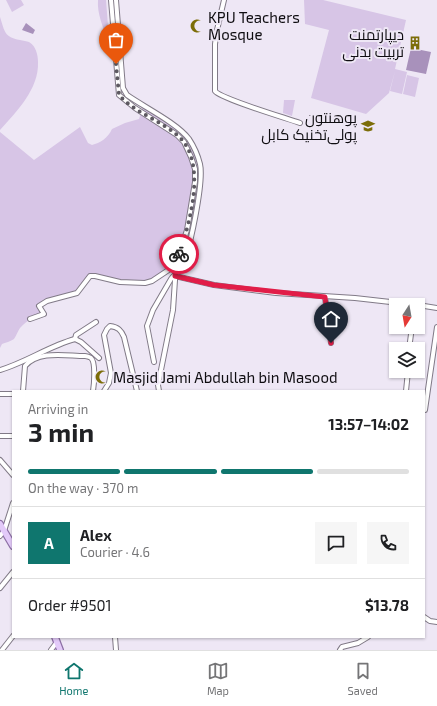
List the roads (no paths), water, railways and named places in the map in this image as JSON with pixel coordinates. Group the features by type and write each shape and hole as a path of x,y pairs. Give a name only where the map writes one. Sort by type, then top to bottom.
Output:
{"main road":[{"path":"0,524 12,544"},
{"path":"56,640 60,650"}],"street":[{"path":"111,0 119,95 135,108 177,135 184,142 195,170 195,182 187,230 176,265 173,310 158,385 159,390"},
{"path":"116,0 123,88 127,95 180,130 189,139 200,164 200,179 193,230 183,264 175,276 171,279 153,310 147,326 154,362"},
{"path":"224,0 215,44 215,91 218,94 300,123"},
{"path":"115,52 120,52"},
{"path":"135,108 138,103"},
{"path":"30,319 44,314 39,306 47,301 77,293 90,276 120,282 145,283 176,265 183,264"},
{"path":"175,276 214,285 325,297 355,298 389,302"},
{"path":"325,297 331,343"},
{"path":"425,306 437,308"},
{"path":"0,370 75,339 76,335 96,322"},
{"path":"104,390 110,378 104,335 110,326 117,327 122,331 137,390"},
{"path":"425,410 437,327"},
{"path":"75,339 81,342 100,358"},
{"path":"23,390 25,366 35,358 47,355 85,356 90,358 94,367 93,390"},
{"path":"406,390 407,378"},
{"path":"0,394 12,394"},
{"path":"0,436 12,436"},
{"path":"0,460 12,474"},
{"path":"0,536 4,531 12,506"},
{"path":"0,588 12,573"},
{"path":"425,618 437,622"},
{"path":"2,650 12,637"},
{"path":"115,638 116,650"},
{"path":"340,650 342,647 358,643 366,638"},
{"path":"51,650 56,640"}],"place":[{"name":"KPU Teachers Mosque","path":"197,26"},
{"name":"دیپارتمنت تربیت بدنی","path":"415,43"},
{"name":"پوهنتون پولی‌تخنیک کابل","path":"368,126"},
{"name":"Masjid Jami Abdullah bin Masood","path":"102,377"}]}
